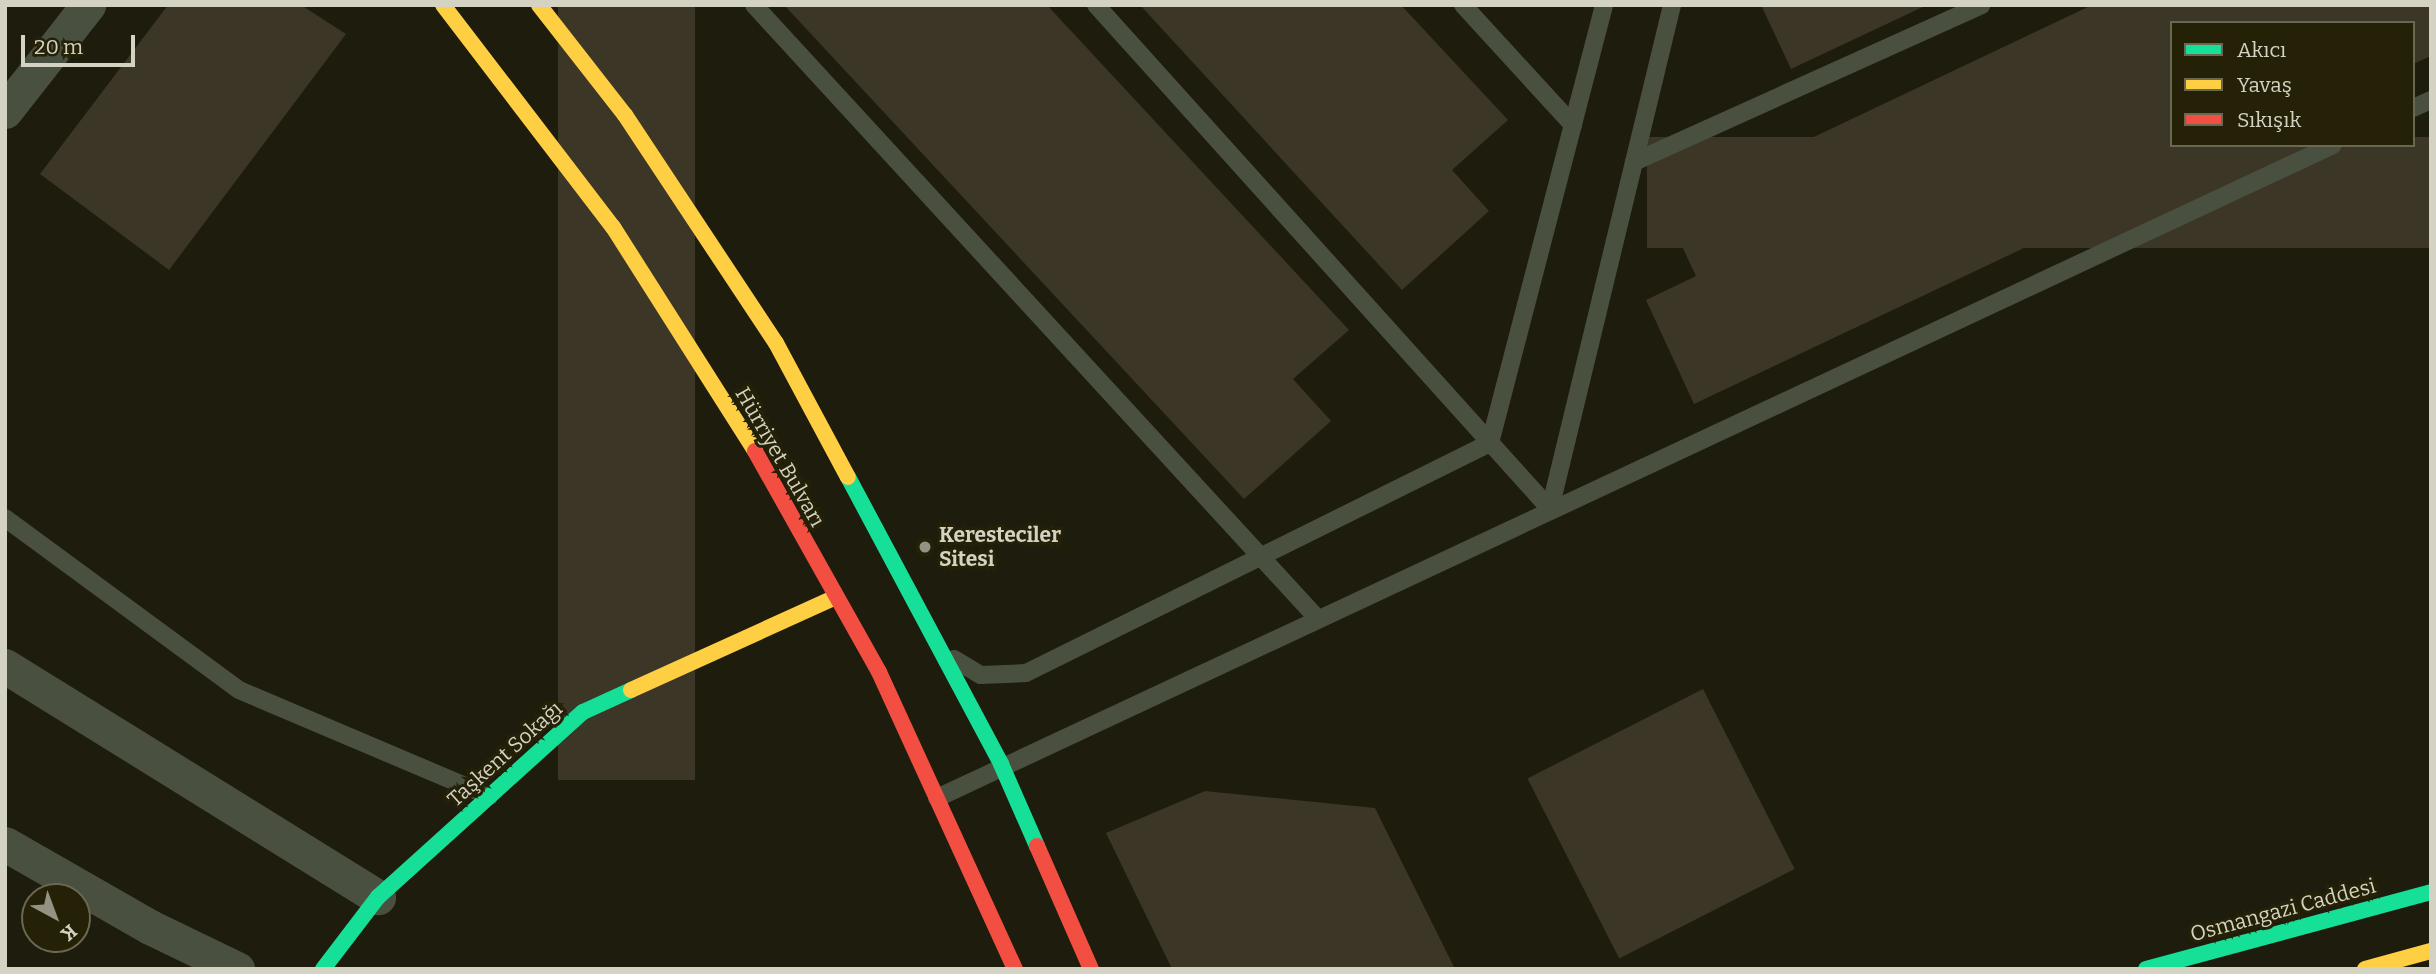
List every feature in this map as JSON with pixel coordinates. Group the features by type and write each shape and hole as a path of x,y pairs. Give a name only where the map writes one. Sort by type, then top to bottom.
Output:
{"main road":[{"name":"Hürriyet Bulvarı","path":"443,5 613,227 757,454 878,672 1015,969"},
{"path":"539,5 625,115 776,343 1001,764 1091,969"},
{"name":"Taşkent Sokağı","path":"323,969 378,897 583,712 836,597"},
{"name":"Osmangazi Caddesi","path":"2146,969 2431,892"},
{"path":"2365,969 2431,951"}],"street":[{"path":"5,111 88,5"},
{"path":"5,666 378,897"},
{"path":"5,844 150,927 237,969"}],"lane":[{"path":"754,5 1317,618"},
{"path":"1096,5 1550,509"},
{"path":"1463,5 1573,125"},
{"path":"943,653 981,675 1026,673 1262,559 1490,443 1604,5"},
{"path":"1550,509 1672,5"},
{"path":"1634,162 1981,5"},
{"path":"2415,107 2431,100"},
{"path":"937,798 1001,764 2329,147"},
{"path":"5,518 239,690 489,796"}],"building":[{"path":"168,5 301,5 346,34 169,270 40,174"},
{"path":"558,5 695,5 695,780 558,780"},
{"path":"784,5 1047,5 1349,330 1293,379 1331,421 1244,499"},
{"path":"1140,5 1401,5 1508,120 1452,170 1489,211 1402,290"},
{"path":"1761,5 1927,5 1791,69"},
{"path":"2092,5 2431,5 2431,56 2415,63 2415,21 2170,21 2170,147 2238,147 1694,404 1646,300 1696,276 1664,208"},
{"path":"1647,137 2170,137 2170,147 2415,147 2415,137 2431,137 2431,248 1647,248"},
{"path":"1703,689 1795,869 1619,958 1527,778"},
{"path":"1205,791 1375,808 1455,969 1172,969 1106,833"}],"traffic: fast":[{"path":"848,477 1001,764 1037,846"},
{"path":"323,969 378,897 583,712 631,690"},
{"path":"2146,969 2431,892"}],"traffic: slow":[{"path":"443,5 613,227 755,451"},
{"path":"539,5 625,115 776,343 848,477"},
{"path":"631,690 836,597"},
{"path":"2365,969 2431,951"}],"traffic: jam":[{"path":"755,451 879,672 1015,969"},
{"path":"1037,846 1091,969"}],"place":[{"name":"Keresteciler Sitesi","path":"925,547"}]}
